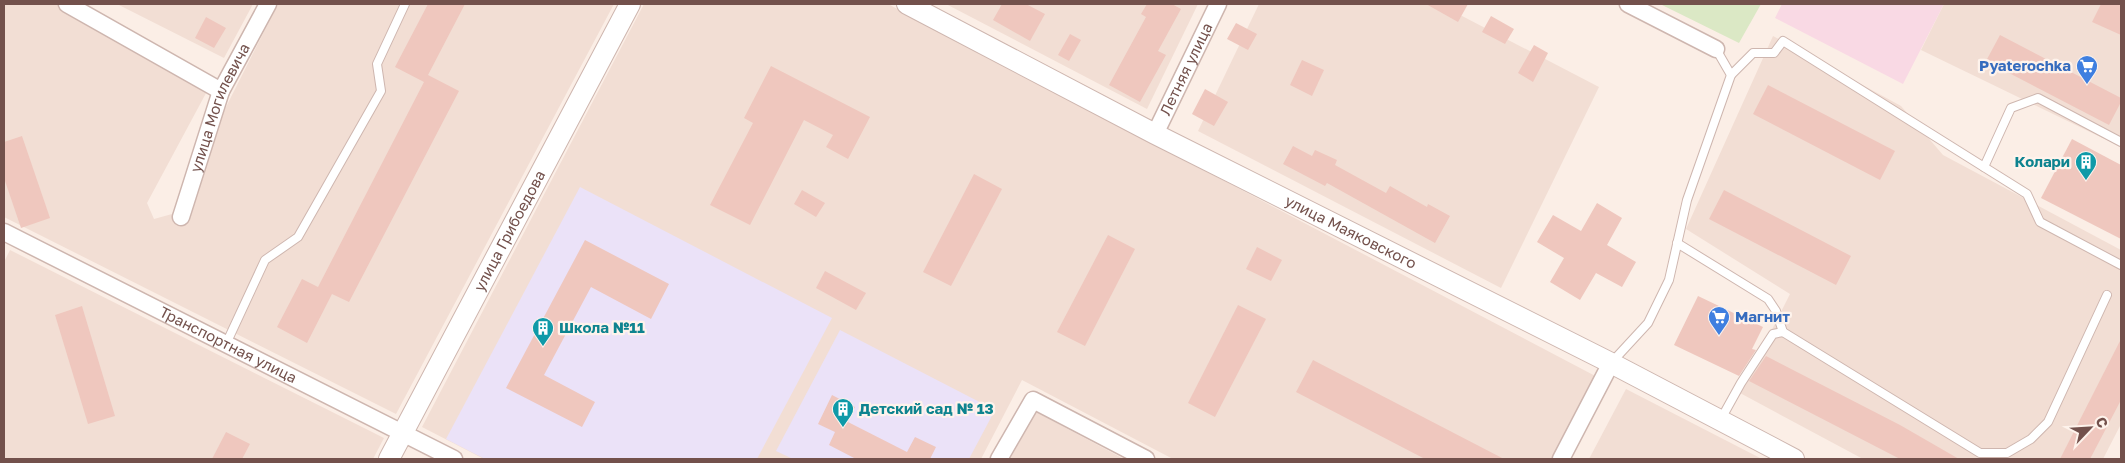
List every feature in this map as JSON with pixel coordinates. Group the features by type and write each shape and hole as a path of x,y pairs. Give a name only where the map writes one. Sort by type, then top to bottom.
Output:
{"street":[{"path":"67,4 220,91"},
{"name":"улица Могилевича","path":"181,217 220,91 268,4"},
{"name":"улица Грибоедова","path":"389,459 630,4"},
{"name":"улица Маяковского","path":"907,4 1155,134 1611,364 1794,459"},
{"name":"Летняя улица","path":"1155,134 1218,4"},
{"path":"1628,4 1716,49"},
{"name":"Транспортная улица","path":"4,232 454,459"},
{"path":"1562,459 1611,364"},
{"path":"999,459 1033,400 1146,459"}],"lane":[{"path":"226,344 265,260 298,237 381,91 377,64 405,4"},
{"path":"1611,364 1648,323 1669,280 1687,200 1731,75 1753,53 1774,52 1783,41 2027,194 2040,222 2121,265"},
{"path":"1716,49 1731,75"},
{"path":"1984,167 2011,108 2038,98 2121,142"},
{"path":"1677,243 1768,299 1776,310 1783,332 1980,453 2007,453 2031,439 2048,422 2107,295"},
{"path":"1720,421 1741,383 1773,334 1783,332"}],"shaded area":[{"path":"4,4 57,4 212,82 147,203 154,219 172,214 278,4 614,4 396,414 4,217"},
{"path":"117,4 253,4 224,58"},
{"path":"644,4 888,4 1601,379 1559,459 1173,459 1022,380 981,459 484,459 422,427"},
{"path":"946,4 1198,4 1147,109"},
{"path":"1259,4 1439,4 1599,87 1501,288 1198,131"},
{"path":"1782,4 1944,4 1903,84 1775,18"},
{"path":"1944,4 2121,4 2121,147 1921,50"},
{"path":"1773,36 1901,106 1943,155 2121,250 2121,424 2103,459 1863,459 1740,393 1790,294 1686,229"},
{"path":"580,187 832,318 757,459 485,459 446,439"},
{"path":"10,250 384,438 373,459 4,459 4,262"},
{"path":"840,330 995,410 969,459 793,459 776,451"},
{"path":"1626,389 1762,459 1589,459"},
{"path":"1036,412 1124,459 1010,459"}],"green space":[{"path":"1660,4 1761,4 1739,43"}],"building":[{"path":"428,4 465,4 428,75 459,91 349,302 332,294 307,343 277,327 302,279 318,287 424,82 395,67"},
{"path":"1002,4 1026,4 1045,14 1030,41 993,20"},
{"path":"1147,4 1172,4 1181,9 1158,51 1166,55 1140,102 1109,85 1146,17 1141,14"},
{"path":"1426,4 1468,4 1458,22"},
{"path":"2101,4 2121,4 2121,35 2092,22"},
{"path":"1491,16 1514,29 1505,44 1482,32"},
{"path":"206,17 226,28 214,48 195,38"},
{"path":"1236,23 1257,34 1248,50 1227,39"},
{"path":"1070,34 1081,40 1069,61 1058,55"},
{"path":"2000,35 2121,98 2121,102 2109,125 1986,61"},
{"path":"1534,45 1548,53 1533,82 1518,73"},
{"path":"1302,60 1324,70 1312,96 1290,85"},
{"path":"771,66 870,117 848,159 826,147 833,135 804,120 750,225 710,205 753,123 744,118"},
{"path":"1768,85 1895,151 1880,180 1753,114"},
{"path":"1205,89 1228,102 1214,126 1192,114"},
{"path":"22,136 50,218 21,228 4,178 4,142"},
{"name":"Колари","path":"2072,139 2121,165 2121,239 2041,198"},
{"path":"1293,146 1312,156 1315,150 1337,160 1335,165 1386,193 1390,186 1427,207 1428,204 1450,216 1435,243 1327,183 1325,186 1283,164"},
{"path":"974,174 1002,189 951,286 923,272"},
{"path":"802,190 825,203 816,217 794,204"},
{"path":"1724,190 1851,256 1836,285 1709,219"},
{"path":"1597,203 1622,218 1607,245 1636,262 1622,287 1596,273 1580,300 1550,282 1564,258 1537,242 1553,215 1581,231"},
{"path":"1108,235 1135,249 1085,346 1057,332"},
{"name":"Школа №11","path":"585,240 669,284 651,319 591,287 544,375 595,402 582,427 506,388"},
{"path":"1257,247 1282,260 1271,281 1246,269"},
{"path":"825,271 866,293 856,310 816,288"},
{"name":"Магнит","path":"1698,296 1763,327 1752,349 1756,350 1739,376 1674,345"},
{"path":"1238,305 1266,319 1215,417 1188,403"},
{"path":"82,306 115,416 88,424 55,315"},
{"path":"2121,339 2121,400 2090,459 2060,459"},
{"path":"1766,356 1900,425 1959,459 1900,459 1749,381"},
{"path":"1313,360 1504,459 1425,459 1296,392"},
{"name":"Детский сад № 13","path":"832,395 855,407 848,422 907,452 915,437 936,447 930,459 856,459 829,445 835,432 818,424"},
{"path":"226,432 250,444 242,459 212,459"}],"place":[{"name":"Pyaterochka","path":"2087,85"},
{"name":"Колари","path":"2086,181"},
{"name":"Магнит","path":"1719,336"},
{"name":"Школа №11","path":"543,347"},
{"name":"Детский сад № 13","path":"843,428"}]}
